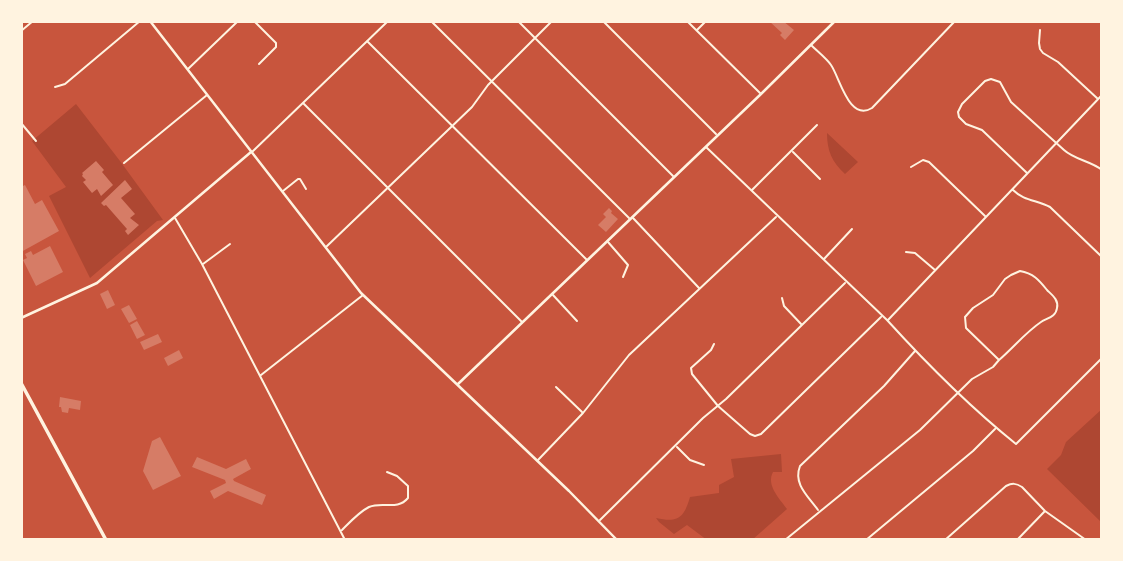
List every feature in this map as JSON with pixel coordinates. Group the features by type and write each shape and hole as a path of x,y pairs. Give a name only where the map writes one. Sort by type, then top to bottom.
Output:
{"main road":[{"path":"150,21 363,295 617,540"},
{"path":"458,384 835,21"},
{"path":"21,317 97,283 251,152"},
{"path":"21,383 106,540"}],"street":[{"path":"21,31 33,21"},
{"path":"55,88 65,84 140,21"},
{"path":"188,70 238,21"},
{"path":"254,21 276,43 276,47 258,64"},
{"path":"251,152 388,21"},
{"path":"517,21 674,177"},
{"path":"325,248 472,107 492,81 552,21"},
{"path":"603,21 717,136"},
{"path":"687,21 761,94"},
{"path":"696,30 706,21"},
{"path":"811,45 832,67 846,97 859,110 867,111 955,21"},
{"path":"433,22 699,289"},
{"path":"1040,30 1040,49 1098,99"},
{"path":"367,41 587,261"},
{"path":"1027,173 982,130 962,121 958,112 961,104 985,81 997,80 1004,87 1011,102 1056,144 1073,157 1102,170"},
{"path":"124,163 207,95"},
{"path":"887,320 1102,96"},
{"path":"303,103 522,323"},
{"path":"21,123 36,141"},
{"path":"751,190 817,125"},
{"path":"706,147 883,316 915,351 1016,444 1102,358"},
{"path":"792,151 821,179"},
{"path":"911,167 923,160 929,162 986,217"},
{"path":"282,192 298,179 306,189"},
{"path":"1012,189 1023,198 1050,208 1102,257"},
{"path":"537,461 583,413 624,360 777,216"},
{"path":"175,217 345,540"},
{"path":"823,260 852,229"},
{"path":"607,242 628,265 623,277"},
{"path":"202,264 230,244"},
{"path":"906,252 915,253 935,270"},
{"path":"785,540 920,430 977,376 993,367 1034,327 1051,318 1057,310 1055,299 1032,274 1020,271 1011,275 993,295 973,308 965,317 966,328 999,360"},
{"path":"600,521 703,418 846,282"},
{"path":"552,294 577,321"},
{"path":"260,375 363,295"},
{"path":"782,298 784,306 802,324"},
{"path":"714,344 691,368 692,374 718,406 755,436 761,434 883,316"},
{"path":"819,511 800,486 797,474 800,466 884,386 915,351"},
{"path":"556,387 583,413"},
{"path":"866,540 973,451 996,428"},
{"path":"676,446 690,460 704,465"},
{"path":"341,531 368,508 380,504 396,505 404,503 408,498 408,486 397,476 387,472"},
{"path":"945,540 1011,483 1022,487 1045,511 1084,539"},
{"path":"1017,540 1045,511"}],"shaded area":[{"path":"76,104 163,220 157,221 90,278 49,196 66,187 32,141"},
{"path":"827,133 858,162 845,174 831,156"},
{"path":"1102,409 1102,523 1047,469 1061,455 1066,442"},
{"path":"781,454 782,472 773,472 771,482 787,509 752,540 707,540 687,525 674,534 656,518 675,519 685,510 690,497 719,493 719,485 734,477 731,459"}],"building":[{"path":"769,21 783,21 794,30 785,40 780,35 782,33"},
{"path":"96,161 113,185 101,196 97,189 92,193 83,182 86,180 82,176"},
{"path":"125,180 132,189 121,198 135,214 130,218 139,225 128,235 125,231 127,229 106,205 101,203"},
{"path":"25,185 35,204 42,200 59,231 21,252 21,187"},
{"path":"609,208 618,219 606,232 598,225 606,217 603,214"},
{"path":"50,246 63,272 36,286 23,260 27,258 25,254 31,251 33,255"},
{"path":"108,290 115,305 107,309 100,294"},
{"path":"129,305 137,319 129,323 121,309"},
{"path":"137,321 145,335 137,339 130,325"},
{"path":"158,334 162,342 144,350 140,342"},
{"path":"179,350 183,358 168,366 164,358"},
{"path":"60,397 81,401 80,410 69,408 68,413 62,412 59,407"},
{"path":"160,437 181,476 153,490 143,471 152,441"},
{"path":"197,457 226,469 246,459 251,469 233,479 266,495 262,505 228,491 214,499 210,491 226,483 225,480 192,467"}]}
